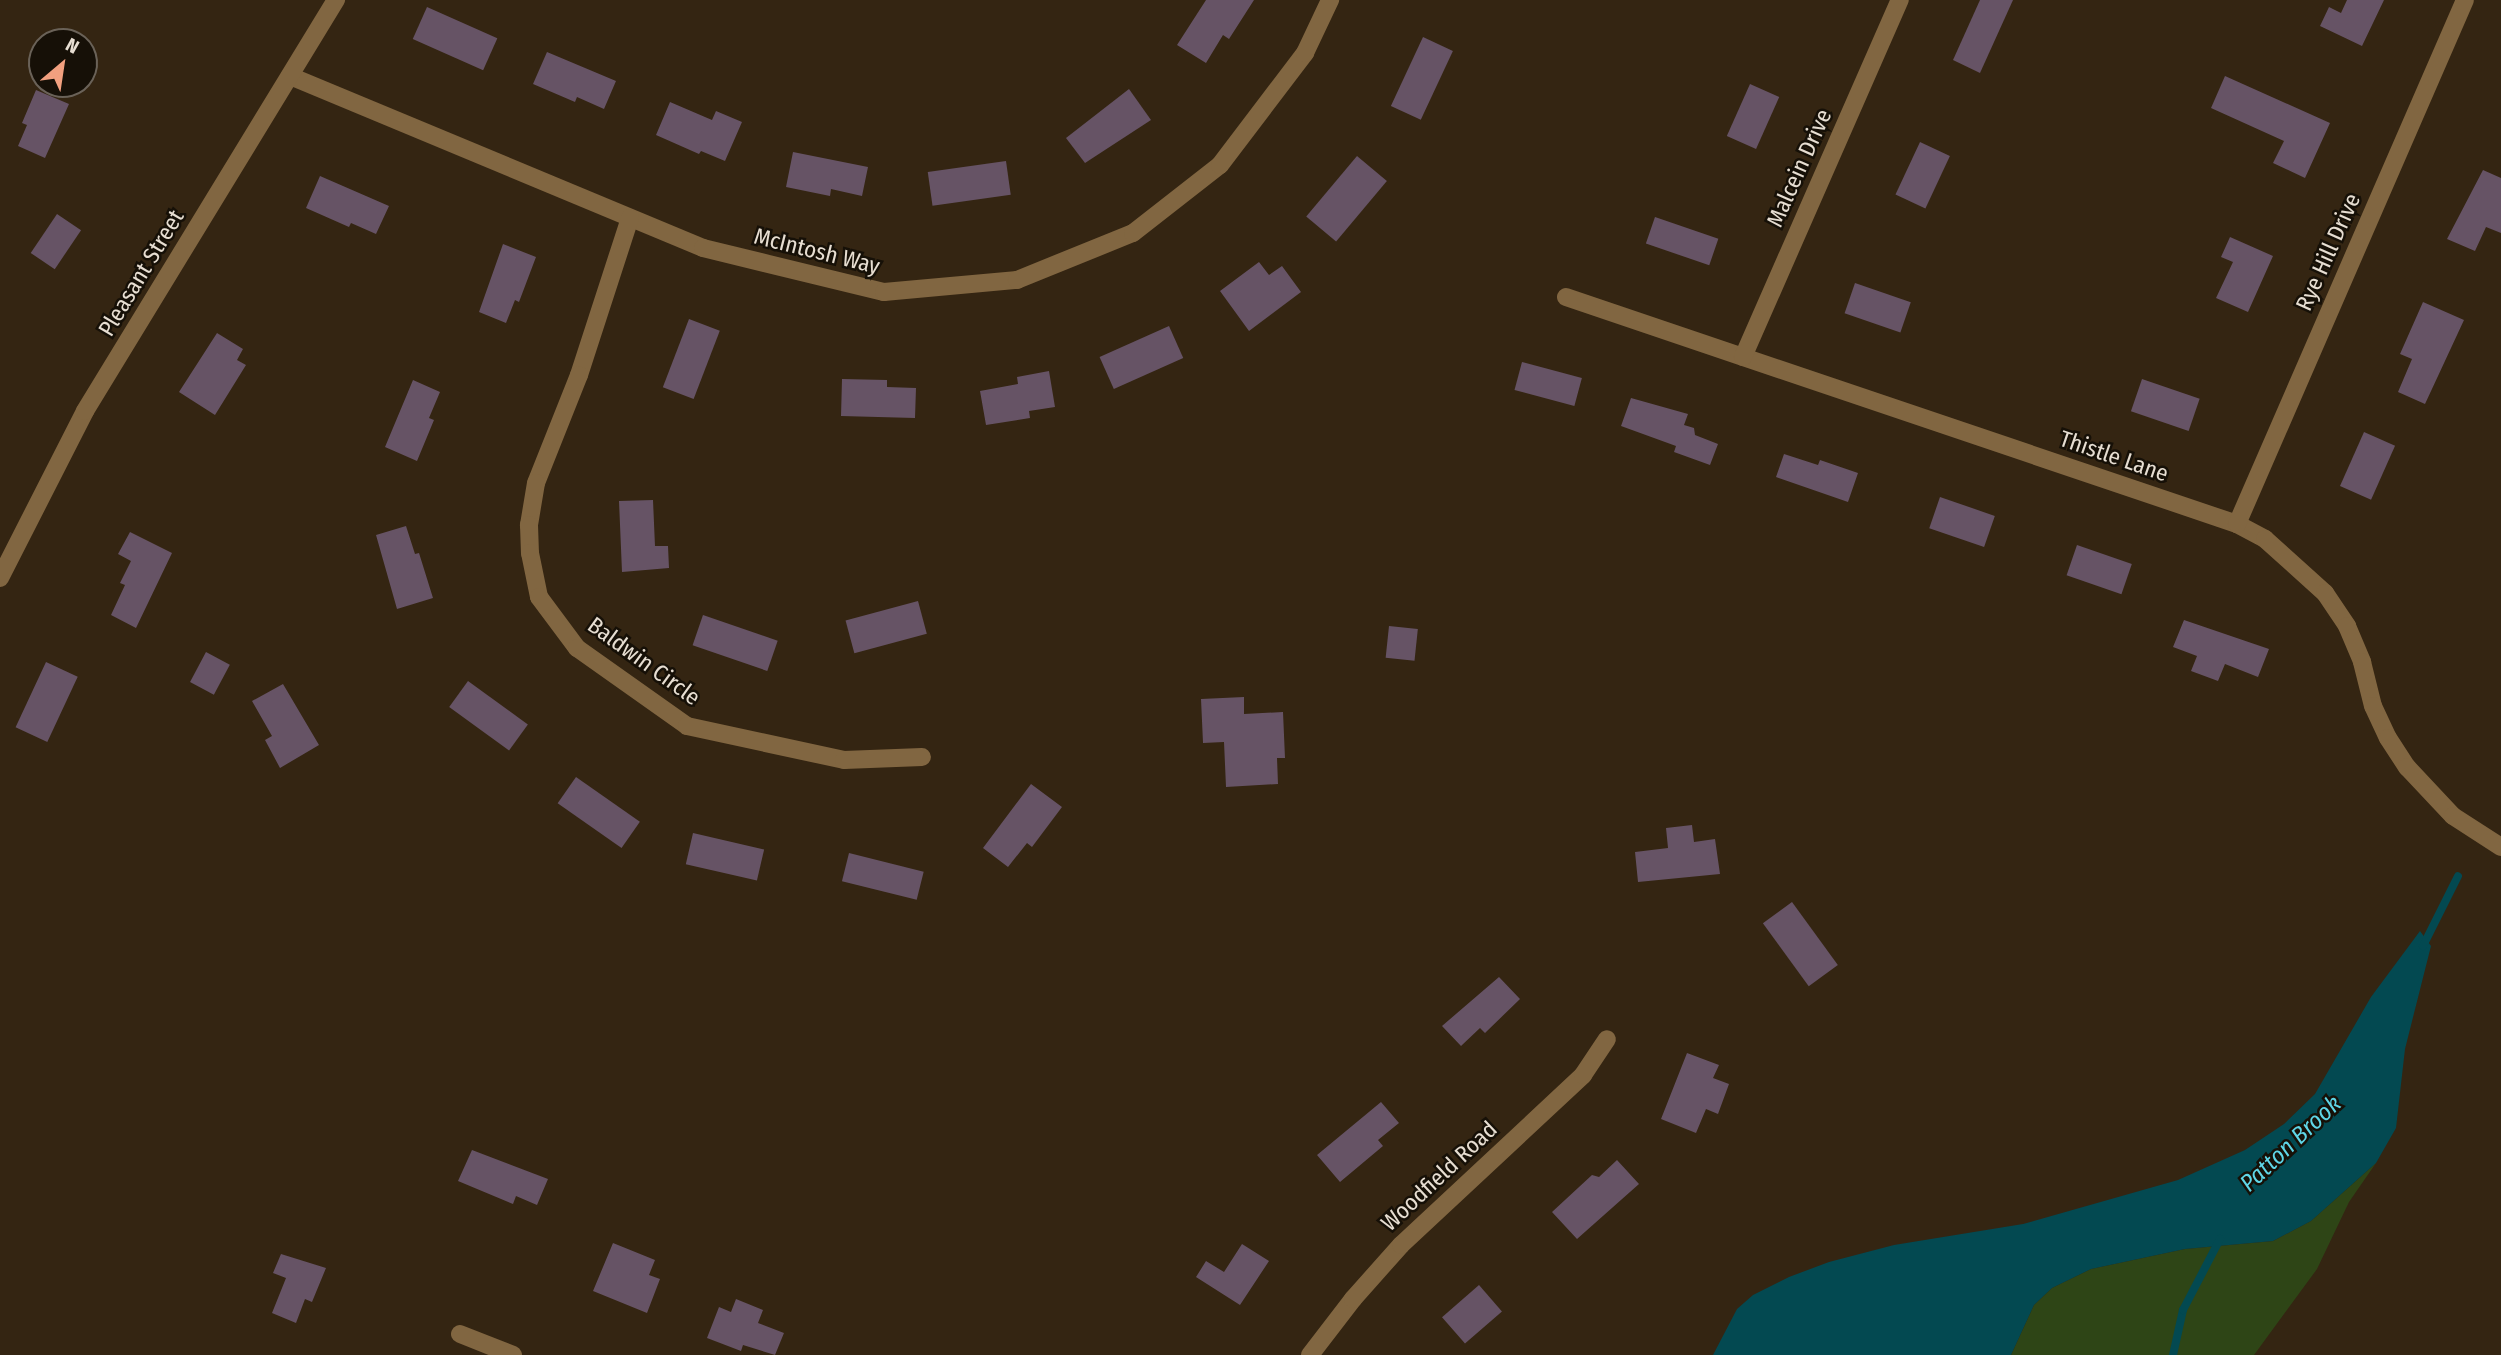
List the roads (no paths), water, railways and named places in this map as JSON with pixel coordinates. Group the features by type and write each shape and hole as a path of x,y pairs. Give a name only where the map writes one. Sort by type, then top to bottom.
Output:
{"street":[{"name":"Pleasant Street","path":"0,578 85,411 336,0"},
{"name":"McIntosh Way","path":"290,76 703,248 884,292 1017,280 1133,233 1220,165 1305,53 1330,0"},
{"name":"Malcein Drive","path":"1743,357 1900,0"},
{"name":"Rye Hill Drive","path":"2237,524 2465,0"},
{"name":"Baldwin Circle","path":"630,218 579,375 536,483 529,525 530,553 539,597 577,648 687,726 844,760 922,757"},
{"name":"Thistle Lane","path":"1566,298 2237,524 2265,539 2326,593 2347,626 2362,662 2373,706 2388,738 2407,767 2454,816 2501,847"},
{"name":"Woodfield Road","path":"1310,1355 1353,1299 1401,1245 1583,1075 1608,1039"},
{"path":"460,1334 513,1355"}],"water":[{"path":"2420,931 2431,946 2405,1049 2396,1128 2376,1163 2311,1221 2273,1241 2185,1249 2091,1269 2052,1288 2034,1305 2011,1355 1713,1355 1737,1309 1753,1295 1789,1277 1829,1262 1894,1245 2023,1224 2178,1180 2245,1150 2284,1124 2315,1094 2371,997"}],"waterway":[{"name":"Patton Brook","path":"2423,946 2458,876"},
{"name":"Patton Brook","path":"2173,1355 2183,1310 2220,1239"}]}
